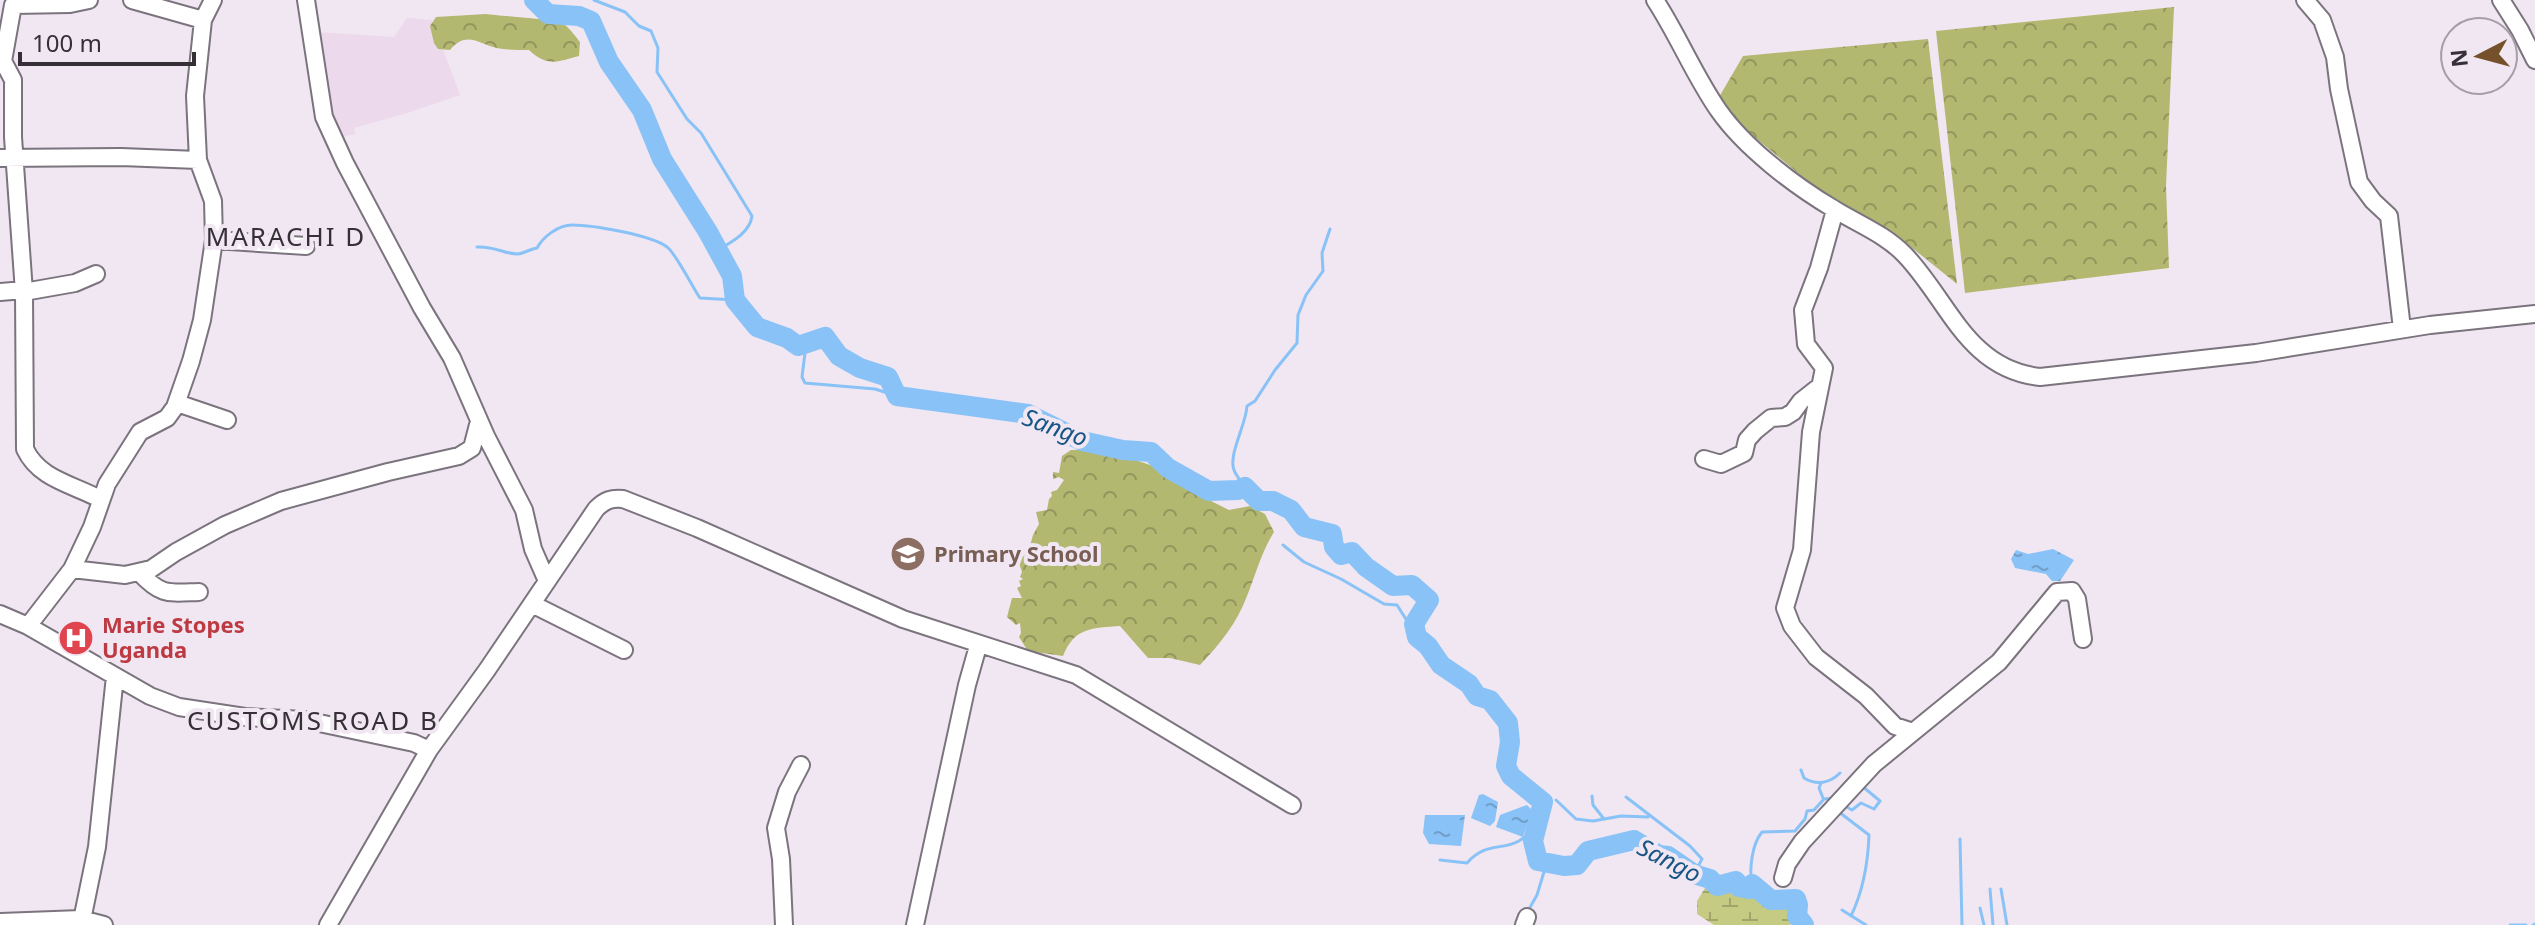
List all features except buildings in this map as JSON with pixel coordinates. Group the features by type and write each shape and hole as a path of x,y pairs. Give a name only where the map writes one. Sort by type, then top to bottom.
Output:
{"street":[{"path":"89,0 70,4 13,5 3,61 13,80 7,158 24,291 25,449 31,462 43,472 100,499"},
{"path":"132,0 203,20"},
{"path":"28,626 72,569 92,527 107,484 140,432 167,418 177,403 202,320 214,240 213,201 198,160 195,96 203,20 213,0"},
{"path":"306,0 324,117 422,308 452,358 479,421 524,510 533,549 547,581"},
{"path":"1655,0 1719,111 1765,159 1835,210 1882,235 1899,250 1969,340 1993,362 2016,374 2040,377 2240,355 2402,329 2535,314"},
{"path":"2305,0 2322,20 2335,57 2359,182 2389,216 2402,329"},
{"path":"2501,0 2535,60"},
{"path":"7,158 198,160"},
{"path":"1835,210 1819,268 1803,310 1806,344 1824,368 1811,432 1802,550 1785,608 1792,626 1816,657 1866,696 1895,726 1913,732"},
{"path":"214,240 306,246"},
{"path":"0,292 75,283 96,274"},
{"path":"1704,459 1721,464 1744,453 1747,440 1755,431 1771,418 1785,417 1793,412 1820,386"},
{"path":"177,403 227,420"},
{"path":"72,569 117,575 151,569 225,525 281,501 459,456 472,448 479,421"},
{"path":"328,925 429,750 603,501 613,498 623,499 697,528 903,619 978,646 1076,675 1292,805"},
{"path":"139,572 153,587 170,593 199,592"},
{"path":"1783,878 1787,864 1802,842 1874,764 1999,662 2057,592 2072,591 2077,599 2083,639"},
{"path":"532,604 624,650"},
{"path":"0,614 28,626 150,696 179,707 245,717 305,720 414,743 429,750"},
{"path":"915,925 978,646"},
{"path":"81,922 97,847 115,676"},
{"path":"1895,726 1898,745"},
{"path":"784,925 776,828 787,792 801,765"},
{"path":"0,922 104,925"}],"shaded area":[{"path":"407,18 432,20 460,95 354,128 355,134 338,138 328,115 317,32 394,37"}],"green space":[{"path":"2174,7 2166,186 2169,268 1965,293 1936,31"},
{"path":"486,14 562,23 580,42 579,56 552,62 541,59 529,50 495,48 469,39 450,50 438,49 434,43 430,26 436,17"},
{"path":"1928,39 1957,284 1895,234 1811,184 1715,104 1743,56"},
{"path":"1085,443 1159,468 1201,496 1229,510 1250,506 1265,514 1274,532 1243,606 1227,633 1200,665 1170,658 1148,658 1120,626 1079,634 1063,656 1028,651 1019,637 1020,623 1016,625 1007,617 1012,598 1022,598 1017,588 1023,579 1018,560 1028,553 1039,524 1036,512 1047,510 1051,492 1057,490 1064,480 1059,477 1053,479 1053,472 1059,473 1062,456 1071,450 1086,450"},
{"path":"1731,887 1791,910 1790,925 1714,925 1697,914 1697,901 1705,888"}],"water":[{"path":"2053,549 2074,560 2060,581 2052,581 2046,574 2015,568 2011,559 2016,550 2028,554"},
{"path":"1479,795 1498,802 1495,821 1490,826 1471,818"},
{"path":"1527,805 1532,810 1523,837 1496,827 1500,815"},
{"path":"1425,815 1465,815 1461,846 1429,844 1423,833"}],"waterway":[{"name":"Sango","path":"534,0 548,14 579,16 591,21 609,62 642,110 662,159 732,276 735,300 757,327 787,338 798,346 825,337 839,356 860,368 888,377 897,396 1028,414 1082,441 1123,450 1151,452 1168,468 1209,491 1245,487 1259,501 1273,501 1291,510 1304,527 1332,534 1334,547 1341,555 1352,552 1366,567 1393,586 1412,585 1429,600 1414,624 1417,637 1428,646 1441,665 1469,684 1477,696 1490,700 1508,723 1510,742 1506,766 1511,776 1543,802 1533,841 1538,861 1577,865 1588,851 1634,840 1659,855 1668,856 1694,874 1710,879 1717,886 1736,881 1739,887 1749,889 1752,884 1771,900 1796,899 1797,916 1804,925"},
{"path":"594,0 625,12 639,26 651,31 658,48 657,72 687,119 701,133 752,216 748,228 716,251"},
{"path":"477,247 521,253 537,248 561,227 572,225 621,232 649,238 667,247 700,298 735,300"},
{"path":"1245,487 1233,464 1247,406 1255,401 1297,343 1298,315 1306,295 1323,271 1322,253 1330,229"},
{"path":"806,345 802,377 805,383 875,389 897,396"},
{"path":"1283,545 1304,562 1384,604 1397,605 1414,628"},
{"path":"1801,770 1804,778 1818,783 1840,773"},
{"path":"1821,783 1819,788 1823,798"},
{"path":"1845,806 1852,810 1861,803 1874,809 1880,801 1862,786"},
{"path":"1592,796 1593,805 1604,819"},
{"path":"1626,797 1690,846 1702,859 1694,874"},
{"path":"1752,884 1752,857 1762,832 1795,831 1805,819 1807,811 1814,810 1824,799 1835,798"},
{"path":"1556,800 1576,819 1593,821 1621,816 1648,817"},
{"path":"1841,810 1839,812 1869,835 1864,877 1851,916"},
{"path":"1440,860 1467,863 1486,850 1520,840 1538,821"},
{"path":"1960,839 1962,925"},
{"path":"1528,911 1537,895 1547,862"},
{"path":"1990,889 1993,925"},
{"path":"2001,889 2007,925"},
{"path":"1980,908 1984,925"},
{"path":"1842,910 1866,925"},
{"name":"Sango","path":"2510,925 2526,925"}],"place":[{"name":"Primary School","path":"908,554"},
{"name":"Marie Stopes Uganda","path":"76,638"}],"district":[{"name":"MARACHI D","path":"286,237"},
{"name":"CUSTOMS ROAD B","path":"313,721"}]}
